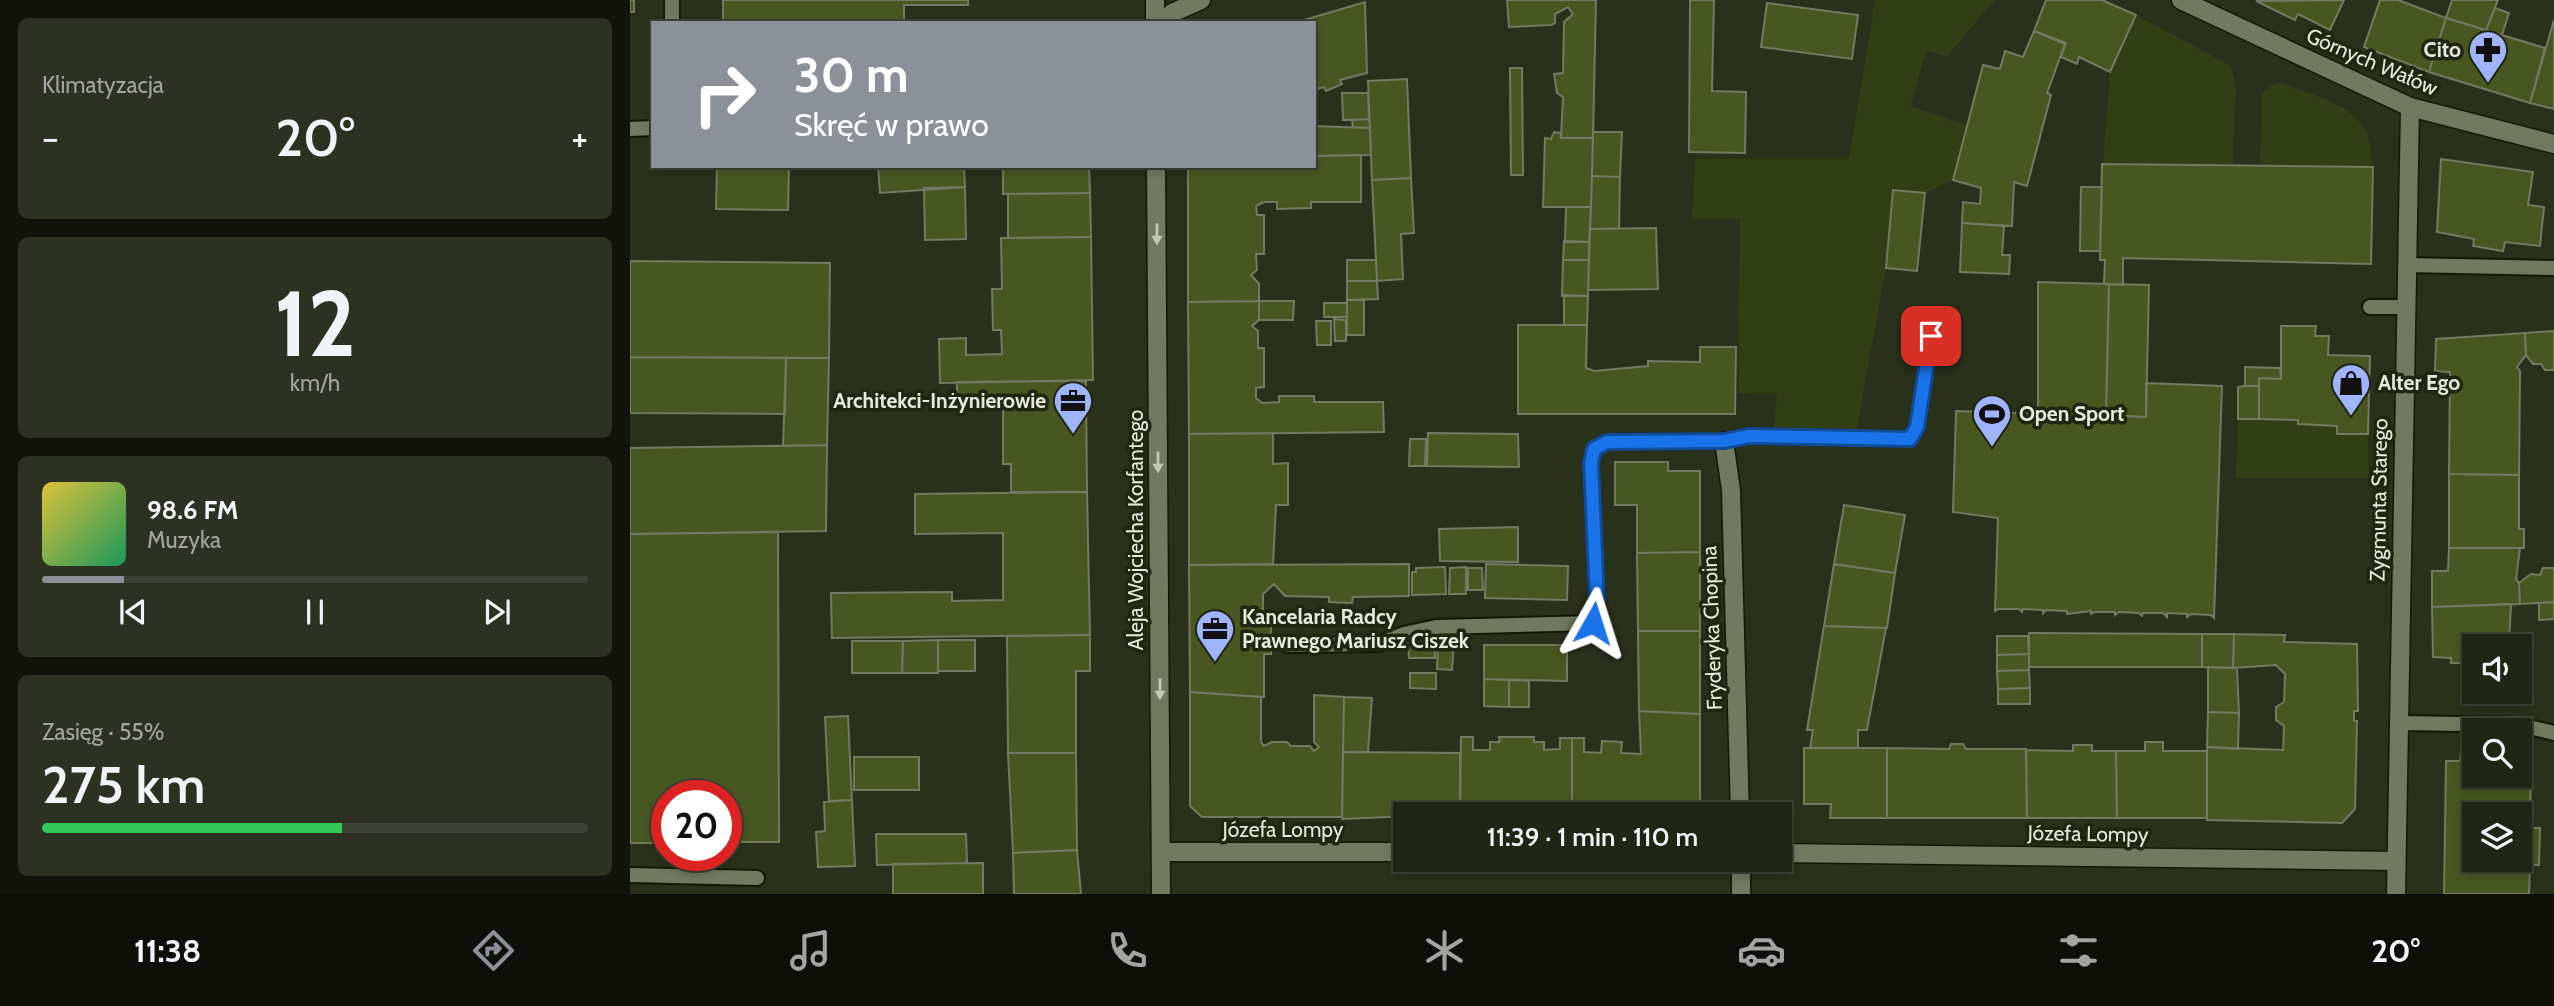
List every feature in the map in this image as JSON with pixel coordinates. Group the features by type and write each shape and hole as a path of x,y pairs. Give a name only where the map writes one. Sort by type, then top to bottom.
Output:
{"street":[{"path":"1155,0 1155,21"},
{"path":"1167,21 1172,13 1201,0"},
{"name":"Górnych Wałów","path":"2180,0 2410,107 2554,144"},
{"name":"Zygmunta Starego","path":"2396,894 2410,107"},
{"name":"Aleja Wojciecha Korfantego","path":"1156,168 1161,894"},
{"name":"Fryderyka Chopina","path":"1724,441 1731,490 1740,802"},
{"name":"Józefa Lompy","path":"1161,852 1393,852"},
{"name":"Józefa Lompy","path":"1792,853 2396,861"},
{"path":"1741,872 1741,894"}],"lane":[{"path":"672,0 672,21"},
{"path":"630,129 651,128"},
{"path":"2407,265 2554,268"},
{"path":"2370,307 2406,307"},
{"path":"1288,645 1377,644 1404,634 1436,627 1593,623 1597,599 1591,463 1594,449 1607,442 1724,441 1749,436 1910,439 1917,427 1931,336"},
{"path":"2399,723 2521,725 2554,733"},
{"path":"630,875 757,878"}],"green space":[{"path":"1875,0 1995,0 1947,56 1926,51 1911,106 1967,126 1953,180 1925,193 1893,190 1886,268 1855,438 1766,436 1774,427 1777,394 1738,393 1740,219 1692,219 1695,159 1849,158"},
{"path":"2136,15 2231,66 2236,87 2233,166 2103,164 2110,72"},
{"path":"2278,82 2328,101 2352,114 2367,134 2373,167 2260,166 2262,92"},
{"path":"2238,419 2298,420 2298,424 2337,426 2337,434 2368,434 2369,478 2236,478"}],"building":[{"path":"630,0 634,0 634,12 630,12"},
{"path":"723,0 968,0 968,5 904,5 904,21 723,21"},
{"path":"1507,0 1596,0 1593,138 1561,138 1563,97 1557,93 1554,74 1563,73 1564,22 1573,14 1568,7 1555,14 1555,23 1551,25 1509,27"},
{"path":"1690,0 1714,0 1712,91 1746,92 1745,153 1689,152"},
{"path":"2046,0 2102,0 2136,15 2110,72 2079,57 2077,64 2061,57 2066,43 2034,31"},
{"path":"2344,0 2330,30 2298,14 2295,20 2256,1"},
{"path":"2380,0 2398,0 2446,18 2429,72 2364,47"},
{"path":"2452,0 2498,0 2486,30 2446,18"},
{"path":"1365,2 1367,73 1340,80 1342,84 1326,91 1324,87 1316,89 1316,21 1301,21"},
{"path":"1767,3 1858,15 1852,59 1761,47"},
{"path":"2495,8 2509,13 2502,35 2486,30"},
{"path":"2446,18 2545,48 2530,103 2429,72"},
{"path":"2554,20 2554,109 2530,103"},
{"path":"2034,31 2065,44 2047,93 2051,95 2027,186 2014,182 2012,226 1962,223 1963,202 1980,204 1981,188 1953,180 1983,65 2000,69 2005,51 2023,57"},
{"path":"1510,68 1522,68 1523,175 1511,175"},
{"path":"1407,79 1411,178 1372,180 1368,81"},
{"path":"1342,93 1368,93 1369,119 1343,120"},
{"path":"1369,119 1370,128 1353,128 1352,120"},
{"path":"1316,126 1370,128 1371,155 1316,156"},
{"path":"1554,132 1561,133 1561,138 1593,138 1591,207 1543,207 1545,138 1551,139"},
{"path":"1593,132 1622,132 1620,177 1592,176"},
{"path":"1361,155 1361,202 1311,202 1311,208 1277,209 1277,202 1264,202 1256,206 1257,215 1264,215 1264,254 1256,254 1257,270 1251,275 1259,284 1259,301 1188,302 1188,168 1316,168 1316,156"},
{"path":"2441,159 2533,172 2528,205 2544,207 2540,246 2505,242 2503,251 2473,246 2474,239 2437,232"},
{"path":"2102,164 2373,167 2371,264 2123,258 2123,285 2104,284 2105,260 2100,260"},
{"path":"717,168 789,168 788,210 716,209"},
{"path":"878,168 964,168 965,187 880,193"},
{"path":"1003,168 1089,168 1090,193 1003,194"},
{"path":"1592,176 1620,177 1619,229 1590,229"},
{"path":"1411,178 1414,233 1401,234 1403,279 1377,281 1372,180"},
{"path":"965,187 966,239 925,240 924,188"},
{"path":"2081,187 2102,187 2100,251 2080,251"},
{"path":"1893,190 1925,193 1917,271 1886,268"},
{"path":"1090,193 1091,237 1008,238 1008,194"},
{"path":"1566,207 1591,207 1589,242 1565,242"},
{"path":"1962,223 2004,226 2002,255 2010,255 2009,274 1960,272"},
{"path":"1656,228 1658,289 1588,290 1590,229"},
{"path":"1091,237 1093,380 940,383 939,339 966,338 966,355 1002,354 1001,330 993,330 992,289 1002,289 1001,238"},
{"path":"1564,241 1589,242 1589,260 1563,260"},
{"path":"1347,260 1376,260 1377,281 1347,281"},
{"path":"1563,260 1589,260 1588,296 1562,296"},
{"path":"630,261 830,263 829,358 630,357"},
{"path":"1347,281 1377,281 1378,299 1347,300"},
{"path":"2038,282 2109,284 2106,415 2038,413"},
{"path":"2109,284 2149,285 2146,417 2106,415"},
{"path":"1564,295 1588,296 1587,325 1564,325"},
{"path":"1347,300 1364,300 1364,335 1347,335"},
{"path":"1259,301 1259,320 1252,326 1258,331 1258,348 1264,348 1264,387 1256,388 1256,398 1262,403 1279,402 1279,396 1314,396 1314,402 1383,402 1384,432 1189,434 1188,302"},
{"path":"1259,301 1294,301 1293,320 1259,320"},
{"path":"1324,303 1347,303 1347,317 1324,317"},
{"path":"1334,319 1346,320 1346,341 1335,341"},
{"path":"1316,321 1331,321 1331,345 1317,345"},
{"path":"1518,325 1587,325 1586,368 1594,371 1648,366 1648,361 1700,362 1700,347 1736,347 1735,414 1518,414"},
{"path":"2281,326 2316,326 2315,336 2329,336 2328,355 2370,356 2368,434 2337,434 2337,426 2298,424 2298,420 2259,419 2259,378 2281,379"},
{"path":"2554,331 2554,370 2545,370 2541,364 2533,364 2526,355 2525,333"},
{"path":"2525,333 2526,355 2517,367 2520,371 2519,475 2449,474 2450,372 2435,371 2436,339"},
{"path":"630,357 786,358 785,414 630,413"},
{"path":"786,358 829,358 827,445 783,446"},
{"path":"2245,367 2280,368 2281,379 2259,378 2259,386 2245,386"},
{"path":"1086,381 1087,492 1011,492 1011,464 1003,464 1003,409 957,409 957,382"},
{"path":"2146,383 2222,386 2214,618 2211,615 2191,614 2187,617 2187,614 2167,613 2167,617 2163,613 2143,613 2142,616 2139,613 2119,612 2115,615 2115,612 2091,614 2091,611 2067,614 2067,611 2046,610 2043,613 2043,610 2023,609 2022,612 2019,609 1995,611 1998,518 1953,512 1956,411 2146,417"},
{"path":"2259,386 2259,419 2238,419 2238,387"},
{"path":"1273,433 1273,464 1288,463 1288,505 1276,505 1273,564 1189,565 1189,434"},
{"path":"1428,433 1518,434 1519,467 1427,466"},
{"path":"1410,439 1426,439 1425,466 1409,466"},
{"path":"827,445 826,531 630,534 630,448"},
{"path":"1615,462 1668,462 1668,471 1700,471 1700,552 1637,553 1637,505 1615,505"},
{"path":"2449,474 2519,475 2519,529 2524,529 2524,548 2449,548"},
{"path":"1087,492 1090,635 832,638 831,593 952,592 952,601 1003,600 1003,533 915,534 915,494"},
{"path":"1844,505 1905,515 1895,573 1834,564"},
{"path":"1518,527 1518,562 1440,561 1439,529"},
{"path":"778,532 779,842 742,842 742,780 651,780 651,843 630,843 630,534"},
{"path":"2449,548 2520,548 2516,579 2519,583 2520,604 2432,607 2432,571 2448,571"},
{"path":"1700,552 1700,631 1638,631 1637,553"},
{"path":"1409,564 1409,596 1353,597 1352,603 1329,602 1329,597 1285,596 1274,584 1263,594 1263,618 1271,618 1271,654 1264,654 1264,697 1190,692 1189,565"},
{"path":"1486,564 1568,566 1567,600 1485,598"},
{"path":"1834,564 1895,573 1887,628 1824,626"},
{"path":"1445,567 1446,594 1412,595 1412,572 1416,572 1416,568"},
{"path":"1466,567 1466,594 1449,594 1450,568"},
{"path":"1468,568 1482,568 1483,590 1468,590"},
{"path":"2543,568 2554,568 2554,602 2520,604 2519,583 2531,574 2540,575"},
{"path":"2554,602 2554,619 2539,620 2539,603"},
{"path":"2511,604 2510,634 2462,634 2462,663 2451,663 2451,658 2433,657 2432,607"},
{"path":"1824,626 1886,628 1867,730 1858,730 1858,748 1810,748 1813,730 1807,730"},
{"path":"1638,631 1700,631 1700,714 1639,711"},
{"path":"2029,633 2202,634 2202,667 2029,667"},
{"path":"2202,634 2234,634 2233,668 2202,667"},
{"path":"2234,634 2285,635 2284,642 2357,644 2358,711 2354,711 2354,721 2357,721 2355,809 2342,823 2207,820 2207,747 2283,750 2284,726 2276,720 2276,707 2284,702 2285,674 2276,665 2233,668"},
{"path":"1090,635 1090,671 1076,671 1076,753 1008,753 1007,636"},
{"path":"1997,636 2028,636 2029,654 1997,655"},
{"path":"938,640 938,673 902,673 903,641"},
{"path":"938,640 975,640 975,671 938,671"},
{"path":"852,641 903,641 902,673 852,673"},
{"path":"1435,642 1435,658 1409,658 1408,643"},
{"path":"1438,642 1454,643 1452,670 1437,669"},
{"path":"1484,645 1567,645 1567,681 1484,679"},
{"path":"2029,654 2029,670 1997,671 1997,655"},
{"path":"2208,667 2237,668 2239,713 2208,712"},
{"path":"2029,670 2030,688 1998,689 1997,671"},
{"path":"1410,673 1436,673 1436,689 1410,688"},
{"path":"1484,679 1509,680 1509,707 1484,706"},
{"path":"1509,680 1529,681 1529,707 1509,707"},
{"path":"2030,688 2030,704 1998,704 1998,689"},
{"path":"1190,692 1261,697 1261,742 1264,746 1272,742 1287,742 1291,746 1310,746 1314,751 1319,747 1314,742 1314,695 1344,697 1342,817 1202,817 1190,806"},
{"path":"1344,697 1372,698 1368,752 1343,752"},
{"path":"1639,711 1700,714 1700,802 1572,802 1572,738 1584,738 1584,752 1601,753 1602,741 1622,742 1621,753 1641,754"},
{"path":"2208,712 2239,713 2238,749 2207,747"},
{"path":"848,716 852,800 829,801 825,717"},
{"path":"1461,737 1473,737 1473,750 1490,750 1490,742 1500,742 1499,737 1534,737 1534,742 1544,742 1544,750 1560,749 1560,738 1572,738 1572,802 1460,802"},
{"path":"2145,742 2163,742 2163,751 2207,751 2207,818 2117,818 2116,751 2145,751"},
{"path":"1951,744 1963,744 1966,749 2026,749 2027,818 1887,818 1887,748 1949,749"},
{"path":"2073,745 2092,745 2092,751 2116,751 2117,818 2027,818 2026,750 2073,751"},
{"path":"1804,748 1887,748 1887,818 1830,818 1831,804 1804,804"},
{"path":"2462,749 2462,788 2531,788 2530,802 2462,802 2462,872 2530,872 2529,894 2444,894 2446,761 2460,761"},
{"path":"1343,752 1460,753 1460,802 1393,802 1393,817 1342,819"},
{"path":"1008,753 1076,753 1077,850 1013,853"},
{"path":"854,757 919,757 919,790 854,790"},
{"path":"852,800 855,866 818,867 816,832 825,831 824,802"},
{"path":"2532,828 2540,828 2539,865 2532,865"},
{"path":"876,834 966,834 967,863 877,865"},
{"path":"1077,850 1081,894 1014,894 1013,853"},
{"path":"983,863 983,894 893,894 893,864"}],"place":[{"name":"Cito","path":"2488,84"},
{"name":"Alter Ego","path":"2351,417"},
{"name":"Architekci-Inżynierowie","path":"1073,435"},
{"name":"Open Sport","path":"1992,448"},
{"name":"Kancelaria Radcy Prawnego Mariusz Ciszek","path":"1215,663"}],"route":[{"path":"1593,623 1597,599 1591,463 1594,449 1607,442 1724,441 1749,436 1903,441 1910,439 1917,427 1931,336"}]}
